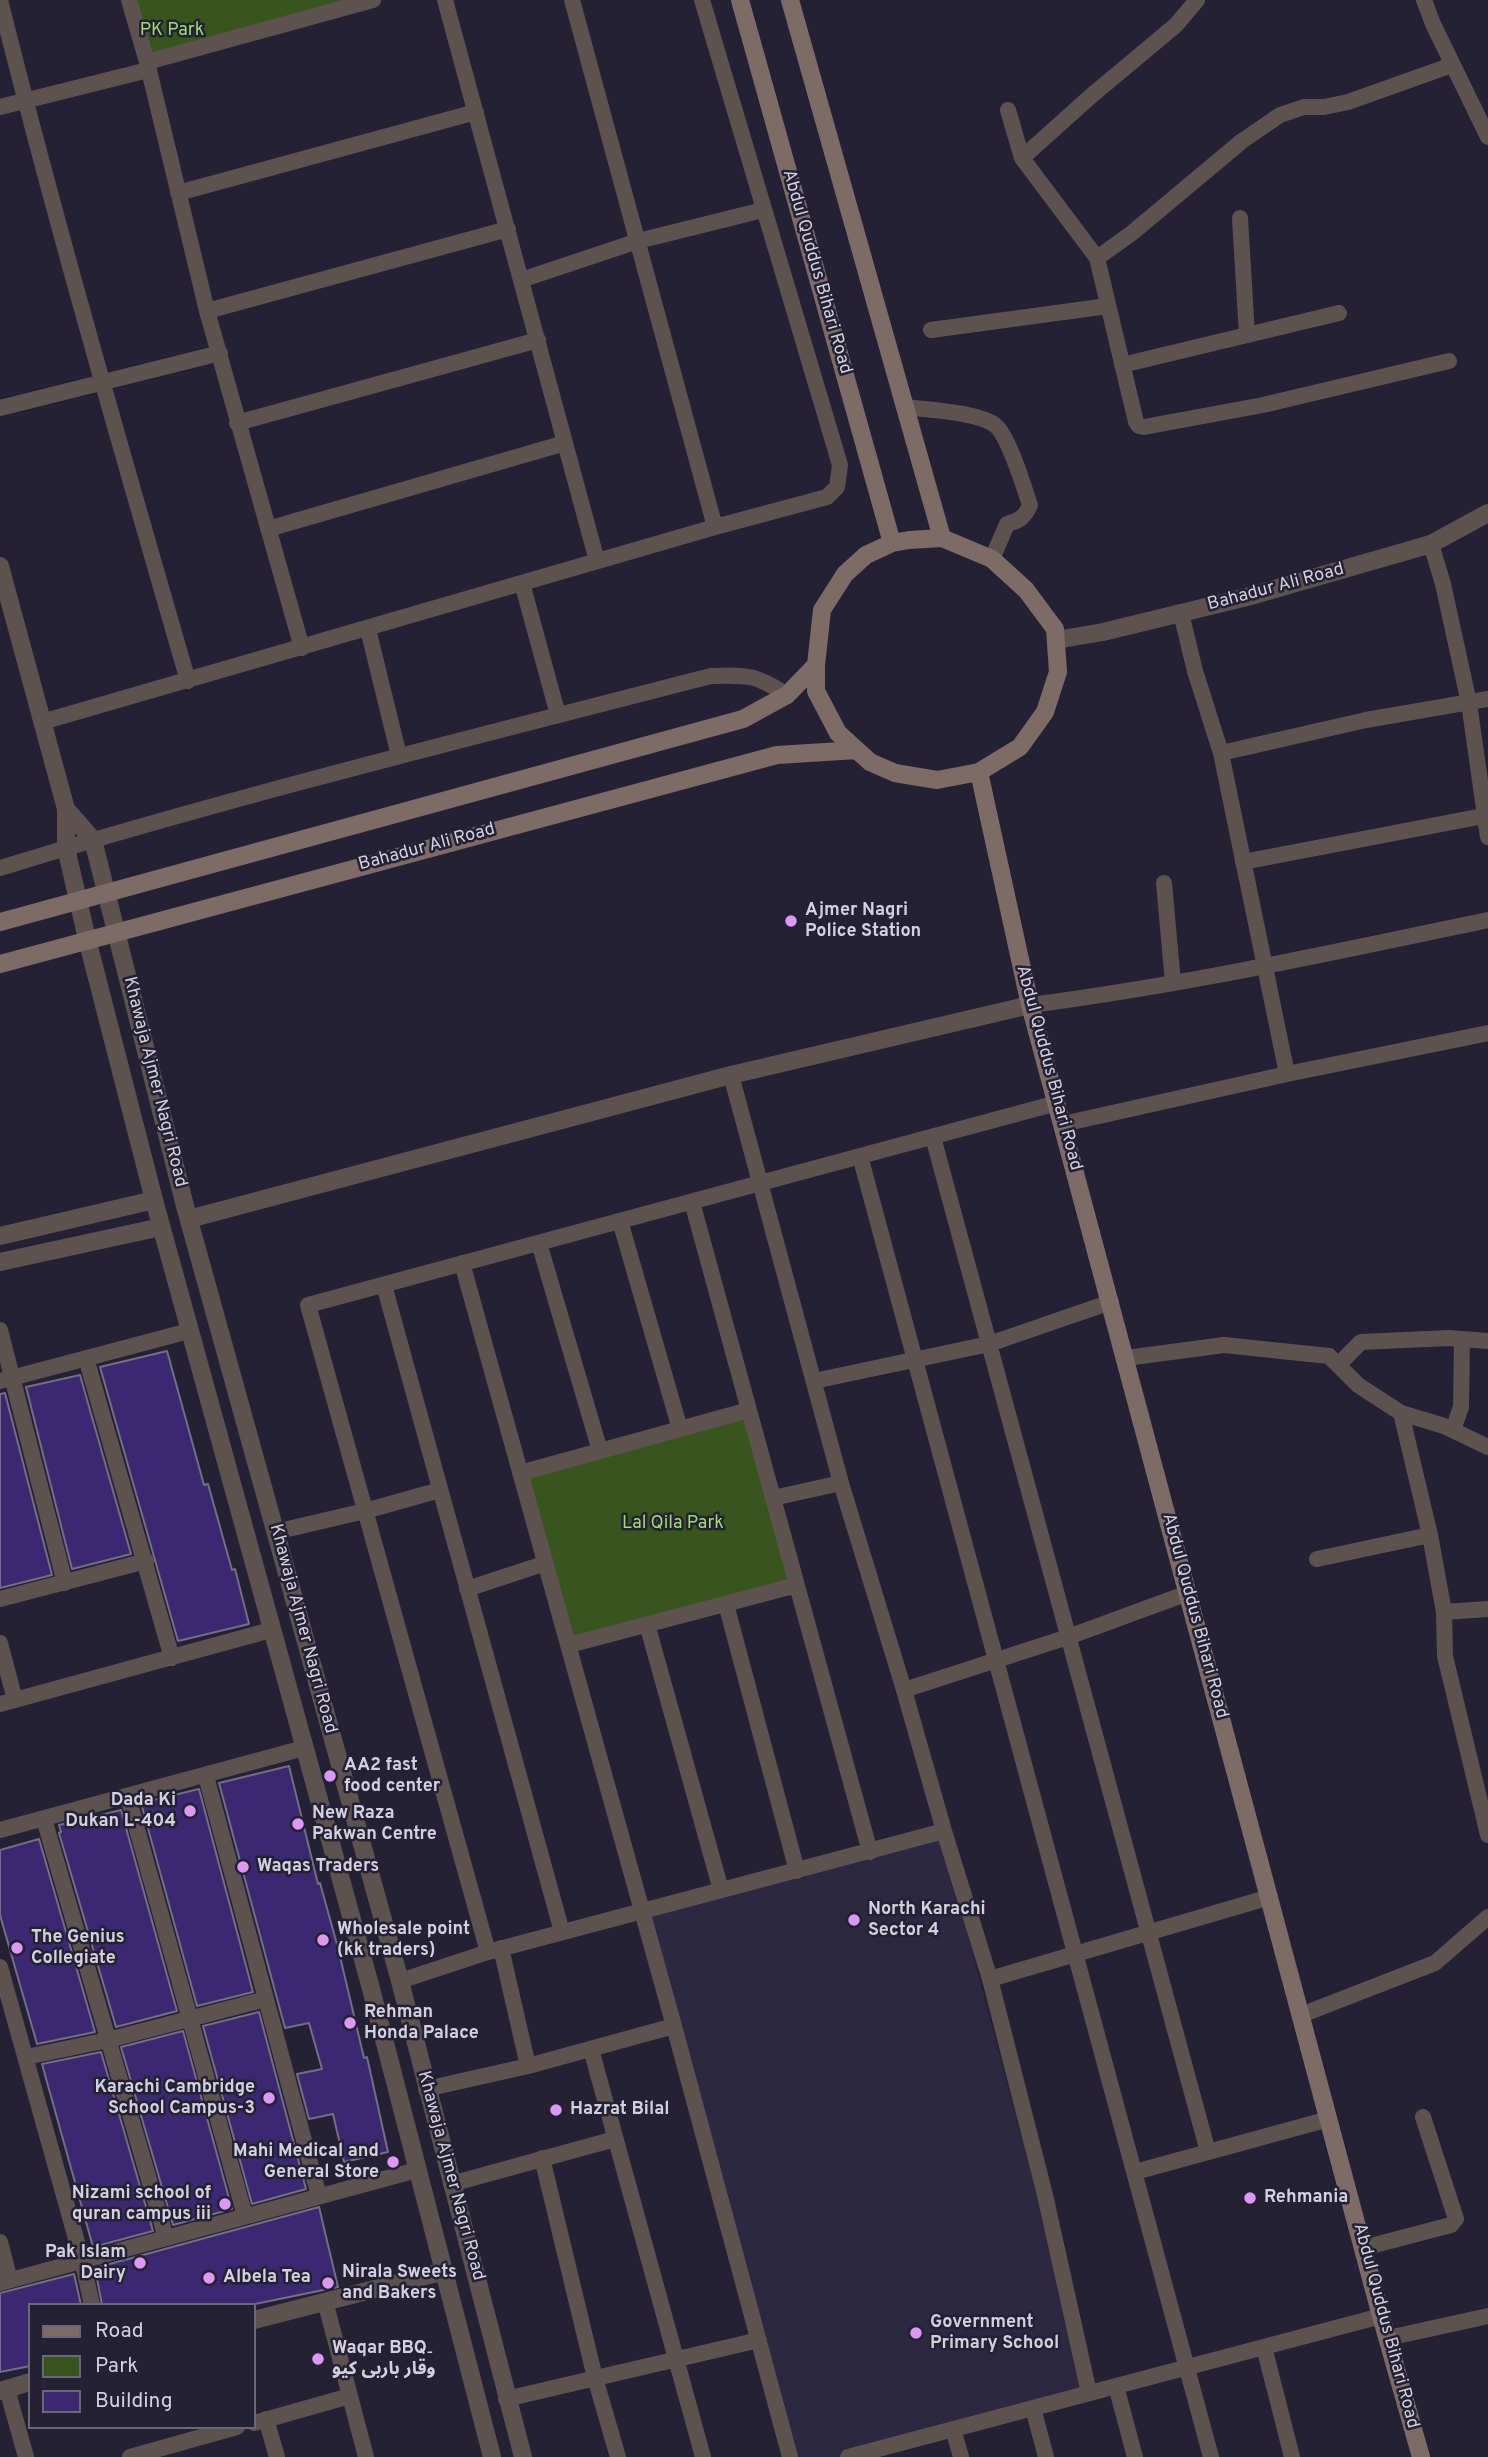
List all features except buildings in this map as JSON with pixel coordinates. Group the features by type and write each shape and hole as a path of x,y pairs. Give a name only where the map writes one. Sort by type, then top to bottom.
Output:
{"main road":[{"name":"Abdul Quddus Bihari Road","path":"740,0 892,543"},
{"path":"790,0 942,538"},
{"path":"942,538 992,559 1026,590 1055,629 1058,672 1045,712 1020,747 979,772 937,780 895,774 870,762 838,733 816,691 822,610 845,574 866,555 892,543 942,538"},
{"path":"0,922 743,719 787,695 816,665"},
{"name":"Bahadur Ali Road","path":"0,964 777,755 857,750"},
{"name":"Abdul Quddus Bihari Road","path":"979,772 1030,1005 1421,2457"}],"street":[{"path":"0,0 102,382 188,681"},
{"path":"129,0 237,423 302,648"},
{"path":"0,107 373,0"},
{"path":"445,0 597,561"},
{"path":"572,0 715,527"},
{"path":"42,722 827,497 837,487 840,465 702,0"},
{"path":"1022,158 1176,25 1197,0"},
{"path":"1424,0 1452,65 1488,137"},
{"path":"1097,258 1132,233 1242,141 1280,115 1304,107 1324,107 1348,102 1452,65"},
{"path":"1008,110 1022,158 1097,258 1139,426 1264,405 1449,361"},
{"path":"178,193 476,112"},
{"path":"522,280 638,241 763,210"},
{"path":"1240,218 1247,335"},
{"path":"207,310 508,229"},
{"path":"931,330 1108,306"},
{"path":"1122,365 1339,313"},
{"path":"237,423 538,340"},
{"path":"0,408 220,353"},
{"path":"905,407 967,415 995,425 1001,432 1030,505 1026,515 1007,524 992,559"},
{"path":"268,529 565,443"},
{"name":"Bahadur Ali Road","path":"1056,640 1103,632 1181,613 1431,544 1488,513"},
{"path":"1431,544 1443,584 1469,703 1488,837"},
{"name":"Khawaja Ajmer Nagri Road","path":"0,566 66,809 66,848 161,1227 366,1971 492,2457"},
{"path":"522,583 558,715"},
{"path":"1181,613 1195,671 1221,753 1287,1074"},
{"path":"368,629 399,756"},
{"path":"0,868 399,756 711,676 741,675 761,678 787,695"},
{"path":"1221,753 1366,720 1488,699"},
{"name":"Khawaja Ajmer Nagri Road","path":"66,809 93,840 189,1219 400,1981 523,2457"},
{"path":"1243,862 1486,816"},
{"path":"1164,883 1173,983"},
{"path":"189,1219 731,1074 1030,1005 1264,967 1488,920"},
{"path":"1063,1124 1488,1033"},
{"path":"731,1074 841,1483 990,1979 1045,2195 1090,2392"},
{"path":"528,2066 365,1511 308,1305 1057,1103"},
{"path":"933,1137 1208,2152"},
{"path":"860,1156 1211,2457"},
{"path":"0,1236 154,1200"},
{"path":"692,1202 870,1852"},
{"path":"620,1221 680,1429"},
{"path":"0,1262 161,1227"},
{"path":"539,1243 600,1451"},
{"path":"462,1264 674,2026 790,2457"},
{"path":"384,1284 562,1932"},
{"path":"814,1381 989,1344 1111,1302"},
{"path":"0,1330 7,1379 65,1583"},
{"path":"7,1379 189,1331"},
{"path":"1338,1365 1361,1342 1462,1339 1488,1341"},
{"path":"1453,1430 1461,1407 1462,1339"},
{"path":"1126,1358 1224,1345 1329,1356 1358,1385 1401,1413 1453,1430 1488,1447"},
{"path":"86,1358 172,1658"},
{"path":"520,1473 749,1410"},
{"path":"1401,1413 1430,1535 1444,1612 1445,1656 1488,1835"},
{"path":"773,1498 841,1483"},
{"path":"275,1532 440,1490"},
{"path":"1317,1559 1430,1535"},
{"path":"0,1599 146,1561"},
{"path":"467,1589 546,1563"},
{"path":"569,1645 797,1585"},
{"path":"904,1690 1068,1637 1188,1593"},
{"path":"726,1604 797,1871"},
{"path":"1444,1612 1488,1609"},
{"path":"647,1625 721,1890"},
{"path":"0,1643 7,1702 271,1630"},
{"path":"0,1830 304,1748"},
{"path":"205,1776 319,2196"},
{"path":"128,1797 245,2216"},
{"path":"44,1819 166,2238"},
{"path":"400,1981 494,1950 944,1832"},
{"path":"990,1979 1269,1897"},
{"path":"1301,2015 1435,1963 1488,1917"},
{"path":"0,1967 93,2303"},
{"path":"26,2057 108,2040 266,1999"},
{"path":"426,2089 528,2066 674,2026"},
{"path":"591,2049 703,2457"},
{"path":"1363,2248 1451,2225 1456,2220 1423,2117"},
{"path":"406,2126 434,2118"},
{"path":"1135,2172 1329,2119"},
{"path":"451,2184 615,2139"},
{"path":"542,2158 595,2378 618,2457"},
{"path":"0,2242 5,2281 417,2170"},
{"path":"256,2319 445,2272"},
{"path":"325,2301 366,2457"},
{"path":"848,2457 878,2453 953,2429 1381,2316"},
{"path":"1388,2338 1488,2316"},
{"path":"463,2347 492,2338"},
{"path":"506,2399 759,2340"},
{"path":"1264,2347 1292,2457"},
{"path":"26,2457 4,2390 28,2383"},
{"path":"1116,2386 1135,2457"},
{"path":"277,2457 260,2421 350,2396"},
{"path":"1033,2408 1046,2457"},
{"path":"130,2457 230,2429"},
{"path":"953,2429 961,2457"},
{"path":"191,2440 196,2457"}],"shaded area":[{"path":"941,1834 1089,2393 847,2457 790,2457 642,1911"}],"green space":[{"name":"PK Park","path":"129,0 380,0 148,70"},
{"name":"Lal Qila Park","path":"749,1410 797,1585 569,1645 520,1473"}],"place":[{"name":"Ajmer Nagri Police Station","path":"791,921"},
{"name":"AA2 fast food center","path":"330,1776"},
{"name":"Dada Ki Dukan L-404","path":"190,1811"},
{"name":"New Raza Pakwan Centre","path":"298,1824"},
{"name":"Waqas Traders","path":"243,1867"},
{"name":"North Karachi Sector 4","path":"854,1920"},
{"name":"Wholesale point (kk traders)","path":"323,1940"},
{"name":"The Genius Collegiate","path":"17,1948"},
{"name":"Rehman Honda Palace","path":"350,2023"},
{"name":"Karachi Cambridge School Campus-3","path":"269,2098"},
{"name":"Hazrat Bilal","path":"556,2110"},
{"name":"Mahi Medical and General Store","path":"393,2162"},
{"name":"Rehmania","path":"1250,2198"},
{"name":"Nizami school of quran campus iii","path":"225,2204"},
{"name":"Pak Islam Dairy","path":"140,2263"},
{"name":"Albela Tea","path":"209,2278"},
{"name":"Nirala Sweets and Bakers","path":"328,2283"},
{"name":"Government Primary School","path":"916,2333"},
{"name":"Waqar BBQ۔ وقار باربی کیو","path":"318,2359"}]}
